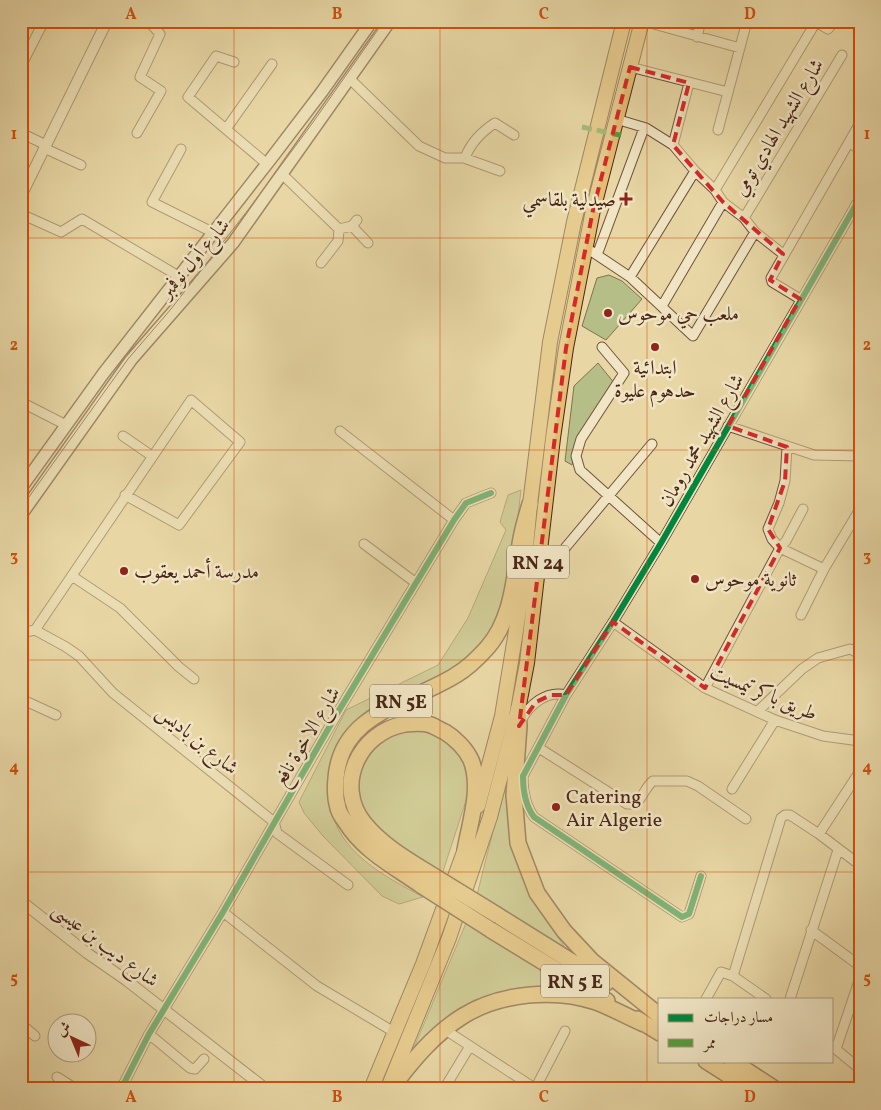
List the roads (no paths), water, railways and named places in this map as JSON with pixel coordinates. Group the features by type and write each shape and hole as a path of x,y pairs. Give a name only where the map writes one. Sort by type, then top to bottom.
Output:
{"highway":[{"name":"RN 24","path":"371,1089 423,964 465,850 502,716 522,589 530,504 552,332 574,222 624,21"},
{"name":"RN 24","path":"389,1089 449,938 490,817 518,710 527,663 566,348 591,251 616,119 643,21"},
{"name":"RN 5E","path":"497,915 365,846 352,832 338,810 335,788 337,766 346,744 358,728 400,702 455,676 474,662 488,647 501,627 511,598 520,541 530,504"},
{"path":"518,710 519,726 514,795 518,843 537,893 564,931 592,961 658,1014"},
{"name":"RN 5E","path":"465,850 475,795 475,778 470,759 461,746 450,735 432,725 416,723 399,725 386,730 371,740 360,753 353,768 350,788 354,807 363,822 425,879 491,930"},
{"name":"RN 5 E","path":"497,915 658,1015"},
{"name":"RN 5 E","path":"491,930 658,1032"},
{"path":"389,1089 444,1030 464,1015 495,1002 523,995 545,994 570,997 595,1002 644,1024"},
{"path":"708,1062 750,1089"},
{"path":"734,1062 775,1089"}],"main road":[{"name":"شارع أول نوفمبر","path":"21,488 103,374 267,164 321,93 372,21"},
{"name":"شارع أول نوفمبر","path":"21,515 131,360 233,243 390,21"}],"street":[{"path":"21,66 44,21"},
{"path":"21,196 107,21"},
{"path":"643,21 740,48"},
{"path":"697,36 701,21"},
{"path":"718,130 747,21"},
{"path":"715,190 816,22 828,29 835,21"},
{"path":"137,133 161,91 140,77 160,34 149,22"},
{"name":"شارع الشهيد الهادي تومي","path":"744,218 842,55"},
{"path":"234,62 216,56 188,97 267,164"},
{"path":"226,129 272,64"},
{"path":"630,67 728,92"},
{"path":"350,79 419,146 445,158 464,158 500,171"},
{"path":"673,145 689,83"},
{"path":"616,119 644,128 673,145 694,171 715,190 723,202 744,218 755,232 783,254"},
{"path":"464,158 469,146 475,139 496,123 514,136"},
{"path":"800,299 771,280 783,254 860,123"},
{"path":"644,128 591,251 630,277 694,336 755,232"},
{"path":"21,132 45,147 81,164"},
{"path":"849,142 860,149"},
{"path":"181,150 152,202 212,232"},
{"path":"630,277 694,171"},
{"path":"282,174 339,229"},
{"name":"شارع الشهيد محمد رومان","path":"701,876 689,914 686,917 682,917 534,817 528,810 523,788 523,776 566,695 661,543 800,299 860,198"},
{"path":"662,306 723,202"},
{"path":"21,214 61,232 82,219 180,277"},
{"path":"339,229 355,223 368,243"},
{"path":"321,263 338,241 339,229"},
{"path":"602,347 624,373 581,439 576,456 580,470 661,543"},
{"path":"21,633 35,630 125,495 191,400 240,442 179,525 125,495"},
{"path":"21,402 66,425"},
{"path":"728,426 814,455 860,456"},
{"path":"340,431 454,520"},
{"path":"123,436 152,456"},
{"path":"555,560 652,444"},
{"path":"787,446 785,481 768,529 772,539 780,548 824,569"},
{"name":"شارع الاخوة نافع","path":"121,1089 149,1034 454,520 466,503 491,492"},
{"path":"705,688 803,509"},
{"path":"801,615 824,569 860,509"},
{"path":"364,544 416,583"},
{"path":"72,576 120,608 179,667 194,679"},
{"name":"طريق باكر تيمسيت","path":"613,622 705,688 775,720 823,736 860,741"},
{"name":"شارع بن باديس","path":"35,630 79,656 112,693 274,822 277,833 348,885"},
{"path":"758,711 802,669 818,658 850,649 860,654"},
{"path":"519,726 526,711 536,702 551,695 560,693 566,695"},
{"path":"21,699 56,715"},
{"path":"732,789 775,720"},
{"path":"539,748 627,804 635,804 640,800 649,784 653,781 687,781 698,786 746,819"},
{"path":"819,834 860,771"},
{"path":"733,976 781,818 785,815 790,815 860,864"},
{"path":"790,998 838,850"},
{"name":"شارع ديب بن عيسى","path":"21,901 87,953 126,980 260,1087"},
{"path":"223,912 317,986 394,1032"},
{"path":"812,930 860,966"},
{"path":"707,998 721,972 733,976 765,998"},
{"path":"860,978 834,1048 860,1069"},
{"path":"21,1024 36,1036"},
{"path":"444,1030 536,1089 565,1031"},
{"path":"149,1034 190,1068 195,1068 204,1059"},
{"path":"444,1089 470,1046"},
{"path":"56,1077 76,1089"},
{"path":"21,1082 30,1089"}],"tram line":[{"path":"21,508 128,359 171,309 248,210 314,121 384,21"}],"place":[{"name":"صيدلية بلقاسمي","path":"626,199"},
{"name":"ملعب حي موحوس","path":"608,313"},
{"name":"ابتدائية حدهوم عليوة","path":"655,347"},
{"name":"مدرسة أحمد يعقوب","path":"124,571"},
{"name":"ثانوية موحوس","path":"695,579"},
{"name":"Catering Air Algerie","path":"556,807"}]}
